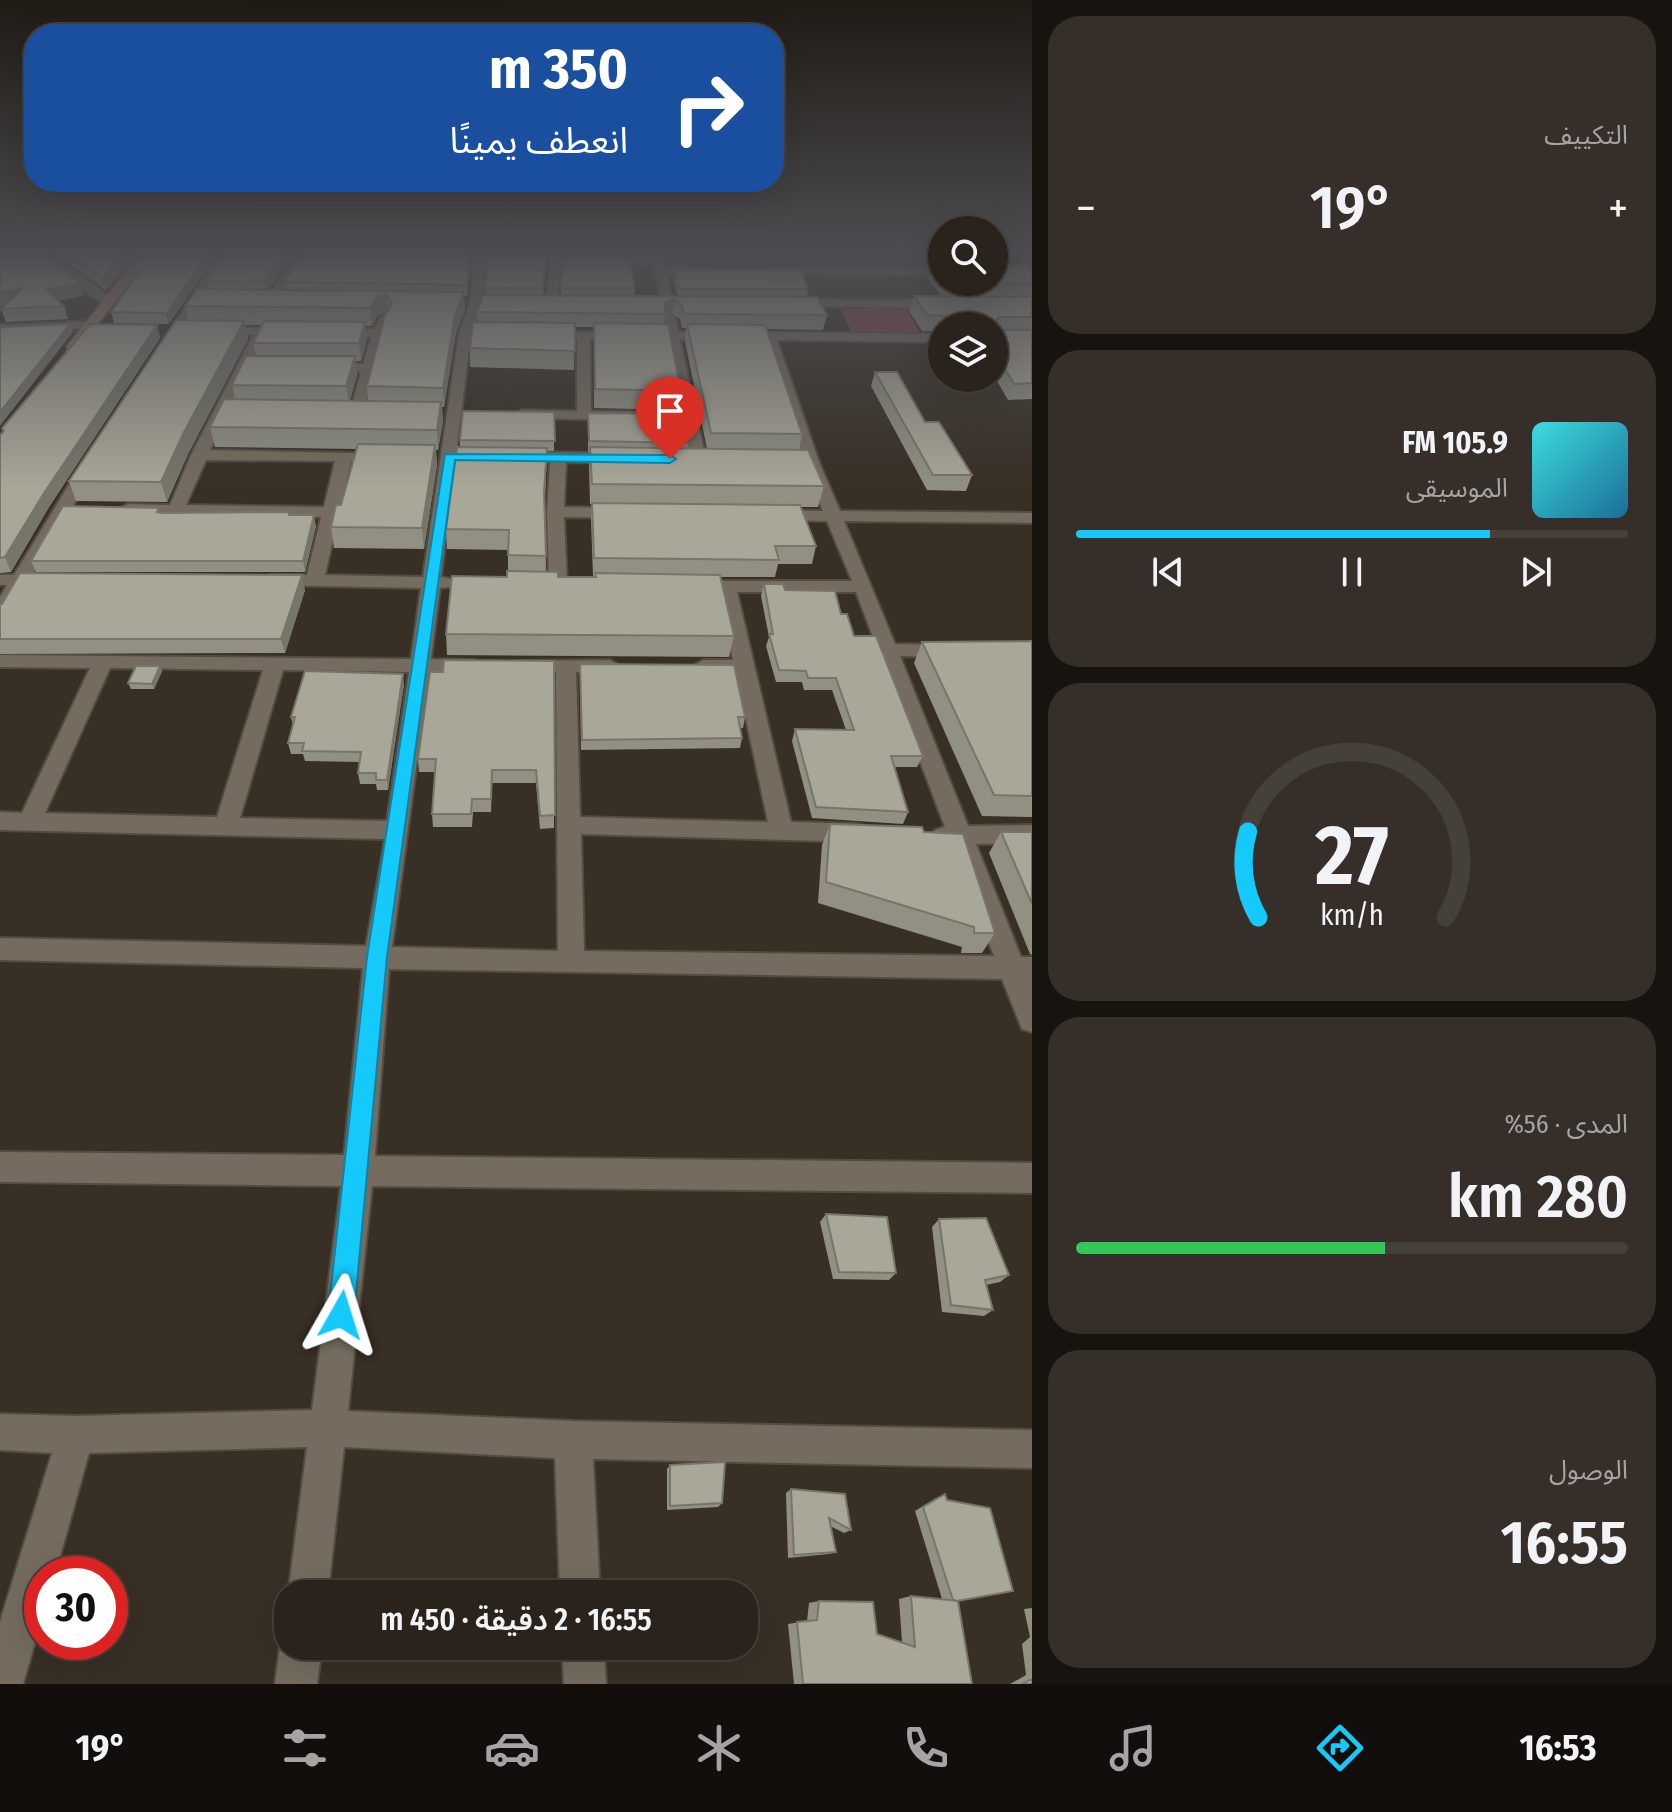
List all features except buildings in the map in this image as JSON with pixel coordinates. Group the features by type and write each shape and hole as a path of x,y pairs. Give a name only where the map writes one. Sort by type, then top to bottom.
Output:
{"main road":[{"path":"58,366 91,332"}],"street":[{"path":"160,356 183,332"},
{"path":"229,332 378,333 356,412"},
{"path":"176,509 199,455 232,411 252,368 261,332"},
{"path":"310,1580 358,1173 377,957 398,830 454,414 473,332"},
{"path":"672,332 697,459"},
{"path":"524,334 769,337 777,332"},
{"path":"583,336 584,414"},
{"path":"769,337 804,461 833,515 863,586 959,837 1022,968 1032,1020"},
{"path":"306,368 368,368"},
{"path":"512,414 687,417"},
{"path":"0,613 60,509 102,445"},
{"path":"199,455 404,456"},
{"path":"315,580 344,457"},
{"path":"496,457 636,459"},
{"path":"558,458 555,512 558,585"},
{"path":"60,509 329,512"},
{"path":"555,512 648,513"},
{"path":"756,514 1032,518"},
{"path":"0,580 66,580"},
{"path":"252,580 463,584"},
{"path":"665,587 863,586"},
{"path":"727,588 781,829"},
{"path":"887,650 974,651"},
{"path":"0,661 626,666"},
{"path":"30,821 102,663"},
{"path":"226,825 275,664"},
{"path":"566,666 571,962"},
{"path":"685,666 744,666"},
{"path":"0,821 398,830"},
{"path":"569,825 885,834"},
{"path":"914,835 1032,834"},
{"path":"0,949 1022,968"},
{"path":"0,1167 1032,1178"},
{"path":"0,1432 76,1435 328,1428 573,1440 1032,1449"},
{"path":"2,1684 76,1435"},
{"path":"573,1440 579,1580"},
{"path":"296,1684 299,1660"},
{"path":"584,1660 585,1684"}],"shaded area":[{"path":"851,332 919,332 922,336 853,335"}],"route":[{"path":"341,1315 358,1173 377,957 398,830 449,456 670,459"}]}
